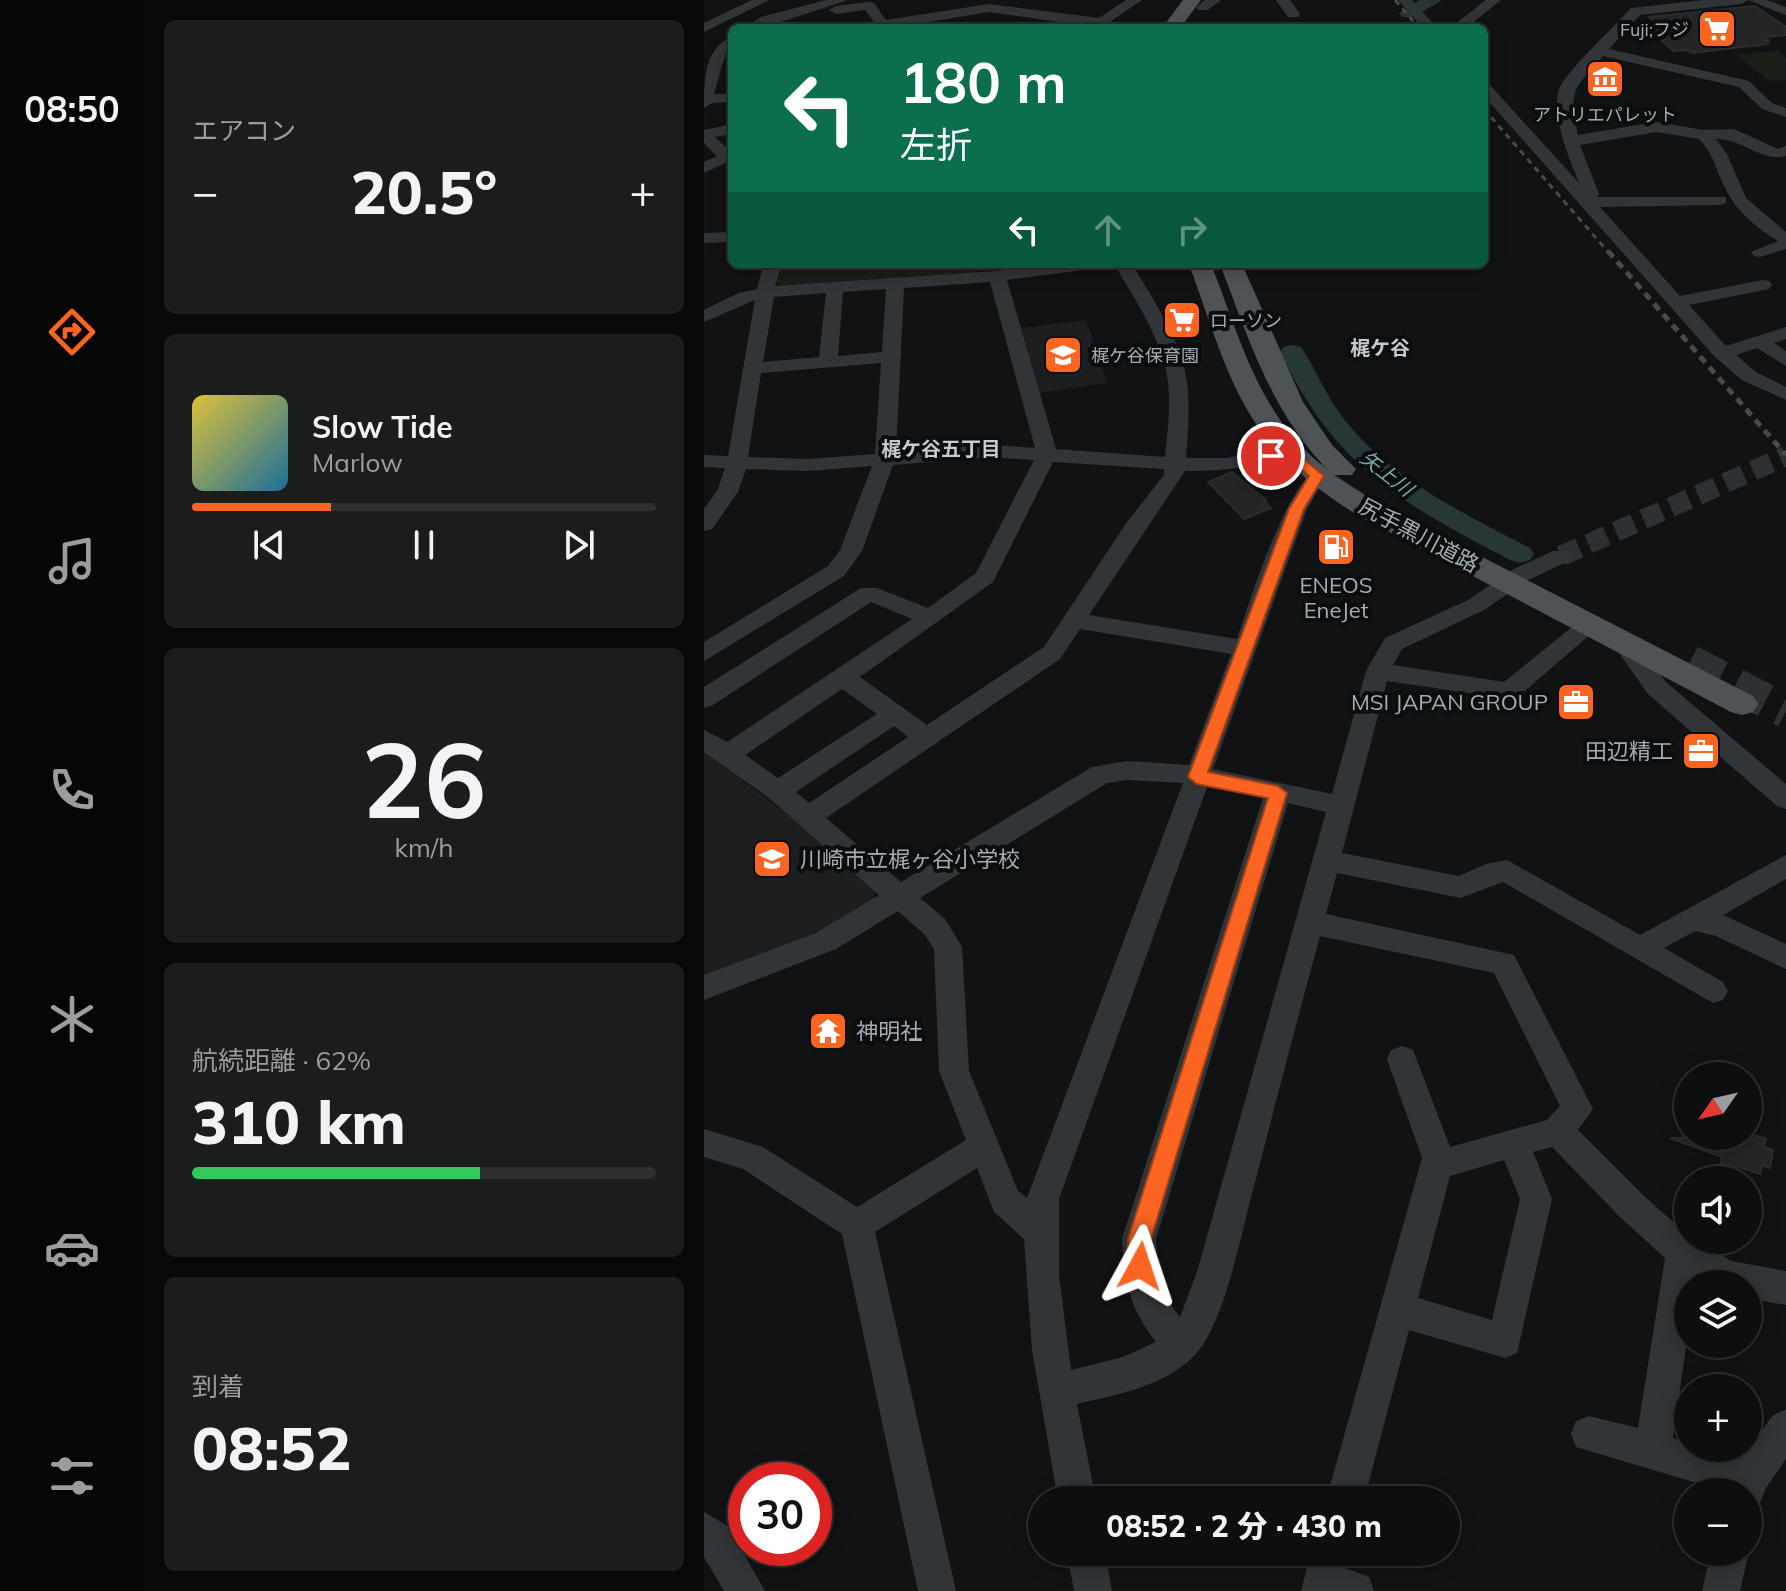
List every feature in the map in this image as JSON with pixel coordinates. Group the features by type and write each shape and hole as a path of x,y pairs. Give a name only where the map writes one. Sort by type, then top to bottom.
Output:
{"main road":[{"path":"1176,24 1203,2"},
{"path":"1195,24 1203,2"},
{"name":"尻手黒川道路","path":"1202,268 1260,412 1291,452 1326,470 1369,510 1690,662"},
{"name":"尻手黒川道路","path":"1233,268 1294,412 1326,470"},
{"name":"尻手黒川道路","path":"1517,579 1624,643 1742,704"}],"street":[{"path":"704,28 762,0"},
{"path":"1098,24 1135,0"},
{"path":"1283,0 1293,14"},
{"path":"1462,24 1494,0"},
{"path":"1587,200 1592,193 1562,140 1567,88 1636,11 1741,0"},
{"path":"1754,0 1781,9"},
{"path":"894,24 991,4 1090,24"},
{"path":"836,5 844,24"},
{"path":"759,24 764,21 783,22 836,5 869,6 882,24"},
{"path":"1412,7 1427,24"},
{"path":"1013,24 1024,13"},
{"path":"728,44 720,50 707,80 705,102 728,99"},
{"path":"1600,51 1744,84 1767,106 1786,113"},
{"path":"707,80 728,78"},
{"path":"1488,94 1587,200 1722,353 1749,376 1786,394"},
{"path":"1519,126 1562,140 1656,127 1704,135 1734,134 1777,154 1786,151"},
{"path":"704,135 728,130"},
{"path":"704,135 728,155 704,168"},
{"path":"1704,135 1725,159 1731,185 1739,199 1786,242"},
{"path":"1587,200 1720,200"},
{"path":"704,238 728,232"},
{"path":"1760,252 1786,242"},
{"path":"704,524 727,492 738,462 765,292 772,268"},
{"path":"704,317 745,297 765,292 997,276 1059,268"},
{"path":"808,817 1052,653 1135,527 1174,475 1180,412 1175,368 1149,307 1125,268"},
{"path":"727,755 930,618 985,577 1047,454 997,276"},
{"path":"704,653 836,571 851,551 885,459 895,283"},
{"path":"1675,302 1763,285"},
{"path":"828,361 835,287"},
{"path":"1722,353 1786,333"},
{"path":"1759,341 1786,360"},
{"path":"754,368 890,357"},
{"path":"704,461 808,465 990,451 1177,464 1226,464 1291,452"},
{"path":"1075,1486 1044,1305 1040,1231 1043,1199 1296,509 1326,470"},
{"path":"1059,1391 1154,1364 1181,1345 1197,1319 1214,1272 1267,1038 1308,922 1378,671 1393,644 1476,605 1561,556"},
{"path":"704,699 869,593 930,618"},
{"path":"1074,620 1245,648"},
{"path":"1378,671 1509,691 1590,624"},
{"path":"1624,643 1657,688 1786,799"},
{"path":"843,677 927,738"},
{"path":"778,791 893,715"},
{"path":"704,739 778,791 935,927 948,947 954,1071 1006,1201 1040,1231"},
{"path":"704,988 826,941 1101,774 1126,769 1197,777 1339,805"},
{"path":"1181,1345 1150,1307 1140,1266 1139,1239 1209,1024 1278,793"},
{"path":"1325,860 1461,887 1496,872 1507,871 1713,991"},
{"path":"1639,949 1786,866"},
{"path":"1692,919 1722,926 1786,957"},
{"path":"1308,922 1504,963 1577,1109 1557,1131 1437,1165"},
{"path":"1349,1486 1438,1158 1402,1059"},
{"path":"1557,1131 1674,1242"},
{"path":"704,1143 752,1157 857,1225 937,1591"},
{"path":"1397,1309 1505,1341 1536,1199 1513,1143"},
{"path":"857,1225 982,1147"},
{"path":"1653,1450 1683,1254"},
{"path":"1688,1254 1712,1269 1750,1284 1786,1288"},
{"path":"1752,1478 1786,1428"},
{"path":"1589,1434 1653,1450 1726,1478"},
{"path":"704,1531 715,1539 746,1591"},
{"path":"1089,1566 1093,1591"},
{"path":"1721,1591 1727,1566"}],"shaded area":[{"path":"1779,51 1786,58 1786,80 1769,81 1735,54"},
{"path":"782,268 966,268 978,271 978,274 785,287 776,283"},
{"name":"梶ケ谷保育園","path":"1086,320 1107,383 1039,393 1021,328"},
{"name":"川崎市立梶ヶ谷小学校","path":"704,751 804,827 875,891 873,900 812,936 704,975"}],"building":[{"name":"Fuji;フジ","path":"1755,6 1786,27 1786,35 1765,37 1769,41 1764,41 1768,44 1691,53 1687,50 1673,51 1646,26 1658,25 1649,17"},
{"path":"1232,472 1266,500 1271,508 1244,519 1208,482"},
{"path":"1762,1138 1766,1139 1764,1147 1773,1150 1770,1168 1762,1165 1725,1166 1720,1164 1722,1157 1703,1150 1762,1150"}],"waterway":[{"name":"矢上川","path":"1408,13 1433,0"},
{"name":"矢上川","path":"1292,352 1311,390 1333,423 1385,475 1448,516 1520,554"}],"tunnel":[{"path":"1561,556 1786,456"},
{"path":"1690,662 1786,711"}],"railway":[{"path":"1395,0 1416,24"},
{"path":"1488,114 1609,253"},
{"path":"1608,251 1786,455"}],"place":[{"name":"Fuji;フジ","path":"1717,29"},
{"name":"アトリエパレット","path":"1605,79"},
{"name":"ローソン","path":"1182,320"},
{"name":"梶ケ谷保育園","path":"1063,355"},
{"name":"ENEOS EneJet","path":"1336,547"},
{"name":"MSI JAPAN GROUP","path":"1576,702"},
{"name":"田辺精工","path":"1701,751"},
{"name":"川崎市立梶ヶ谷小学校","path":"772,859"},
{"name":"神明社","path":"828,1031"}],"district":[{"name":"梶ケ谷","path":"1380,347"},
{"name":"梶ケ谷五丁目","path":"941,448"}],"route":[{"path":"1140,1266 1139,1239 1278,793 1197,777 1296,509 1316,476 1291,452 1271,456"}]}
